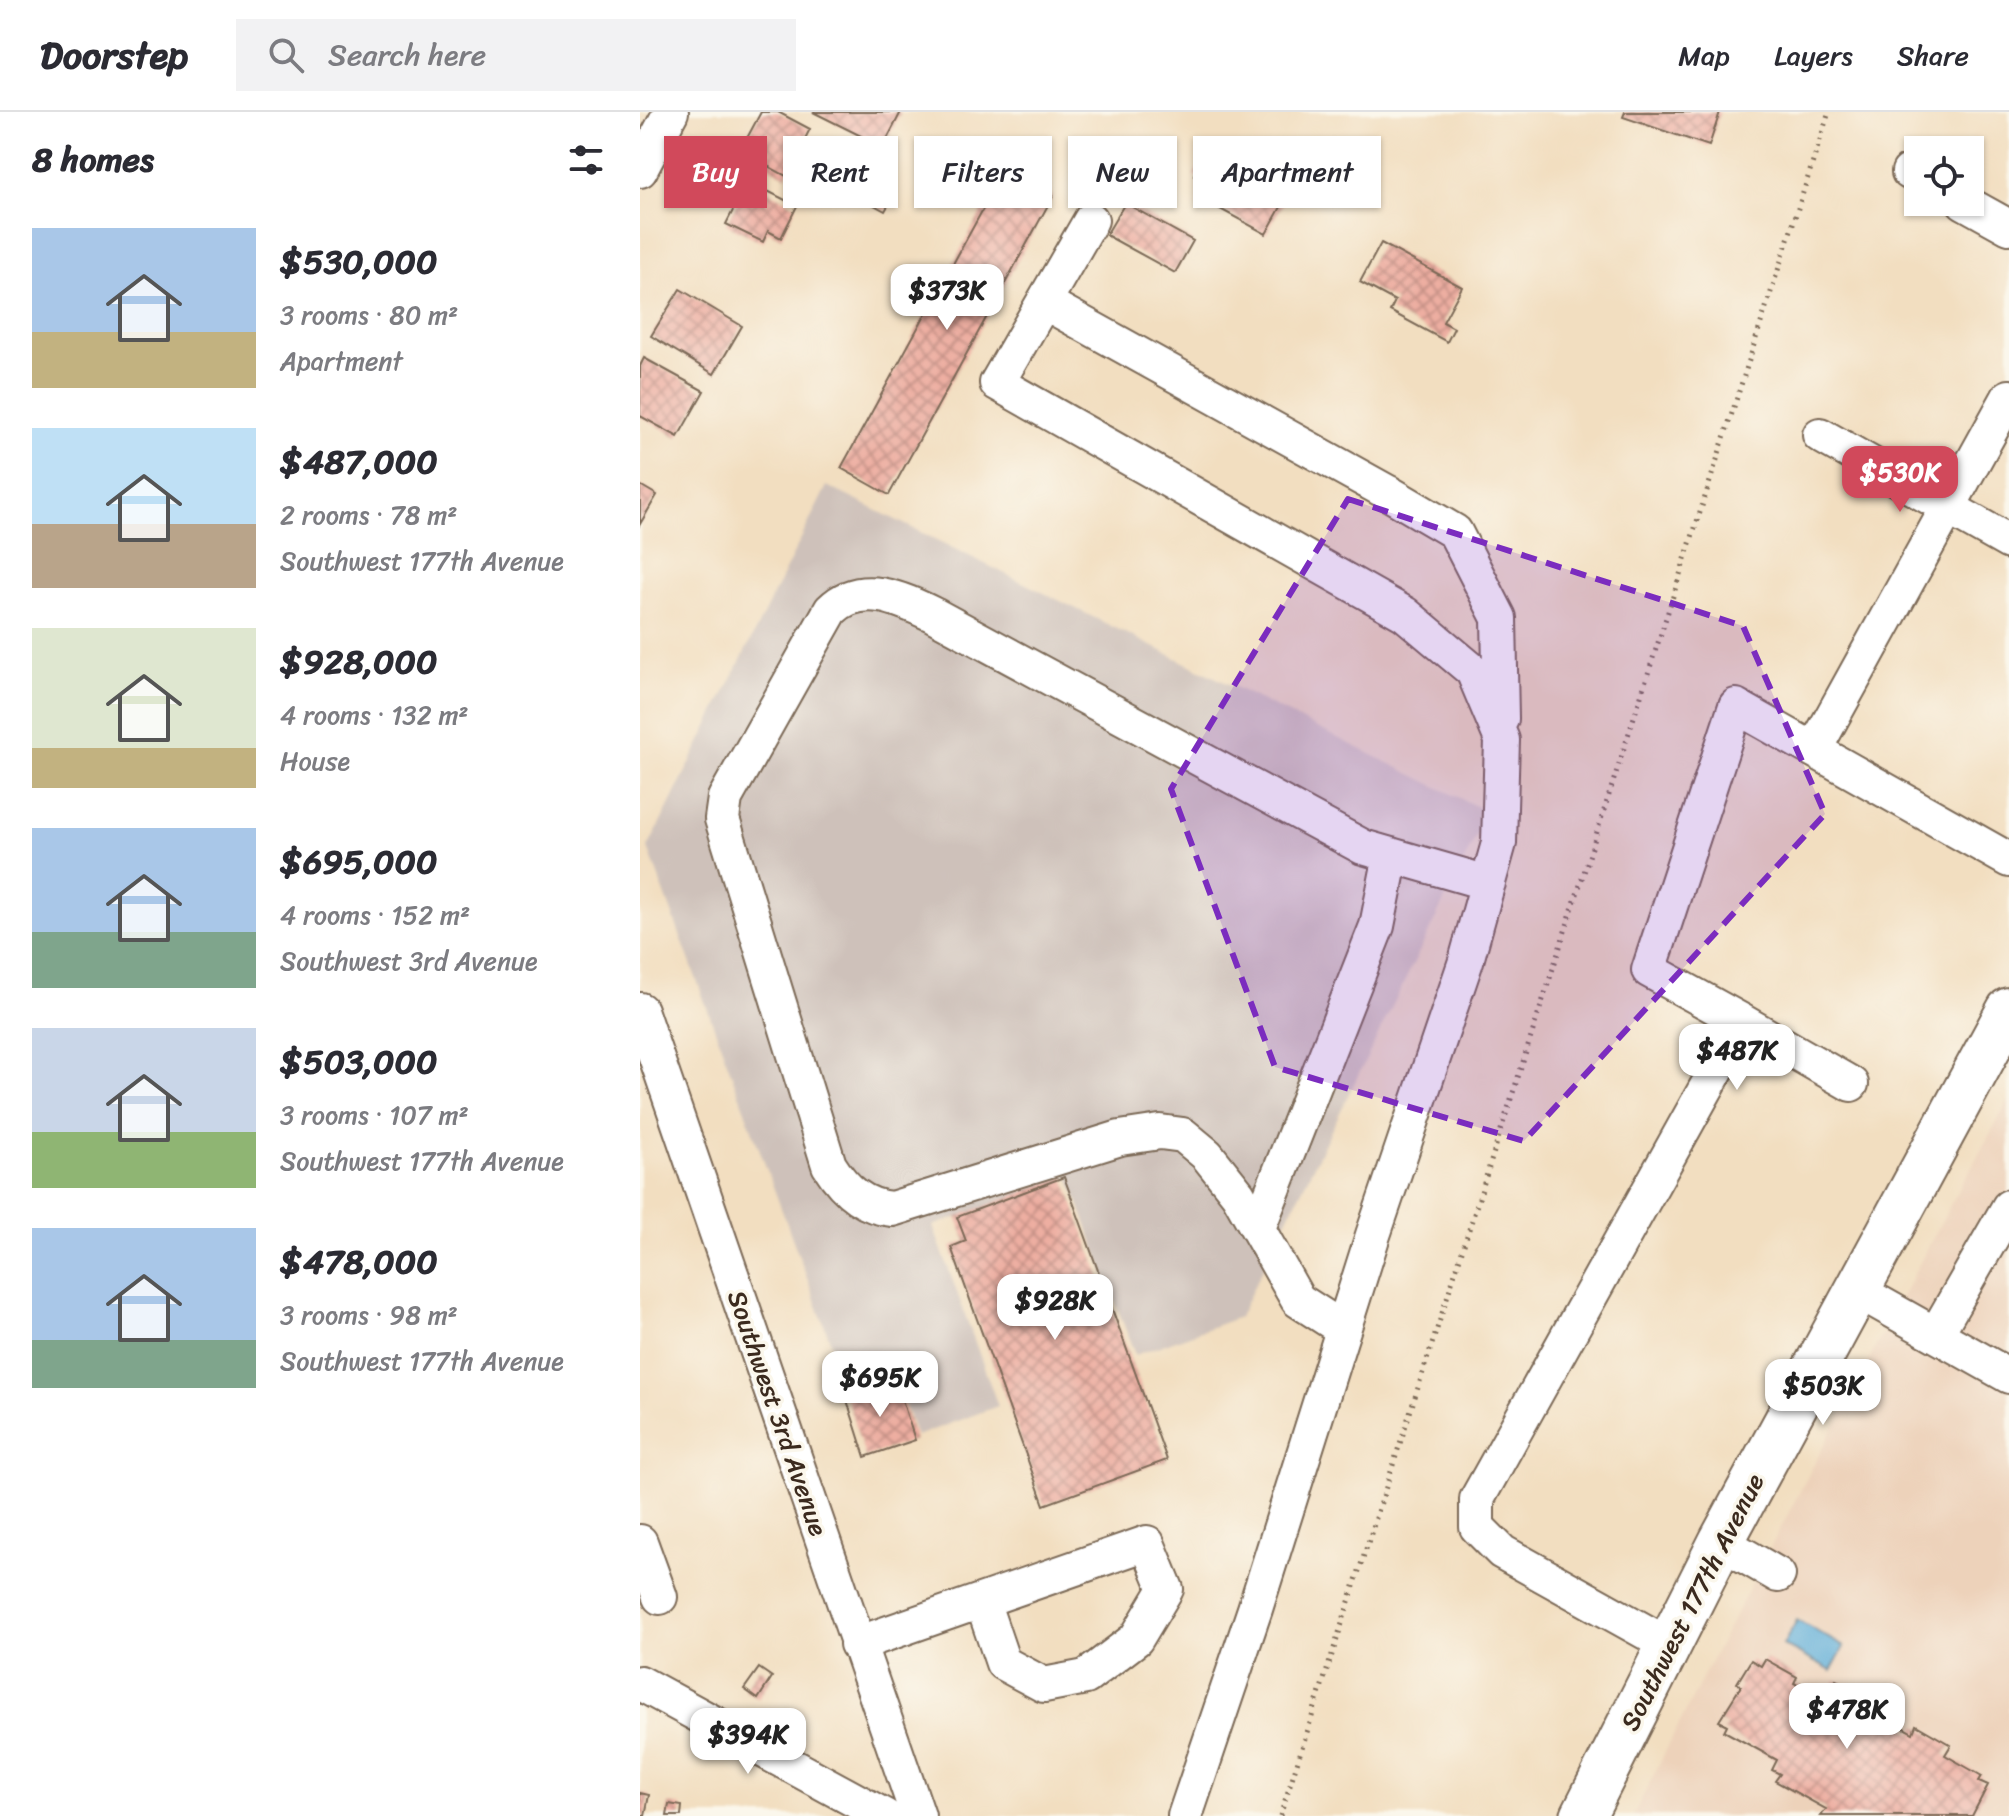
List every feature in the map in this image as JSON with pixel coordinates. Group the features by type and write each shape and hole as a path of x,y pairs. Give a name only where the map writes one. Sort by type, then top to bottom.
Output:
{"main road":[{"name":"Southwest 177th Avenue","path":"1583,1816 1721,1542 2009,1010"}],"street":[{"path":"640,170 671,112"},
{"path":"1984,213 2009,227"},
{"path":"1091,220 997,383 1405,614 1473,671 1502,740"},
{"path":"1044,302 1455,532 1499,618 1502,740 1499,843 1466,961 1185,1816"},
{"path":"1814,750 2009,397"},
{"path":"1820,435 2009,542"},
{"path":"1343,1329 1298,1300 1238,1194 1207,1155 1183,1135 1160,1132 1120,1138 892,1209 878,1208 853,1195 839,1182 829,1165 722,819 725,798 831,610 840,601 860,593 909,603 1377,851 1488,883"},
{"path":"1851,1084 1649,970 1736,706 2009,860"},
{"path":"1258,1228 1377,926 1377,851"},
{"name":"Southwest 3rd Avenue","path":"640,1010 918,1816"},
{"path":"1669,1645 1502,1552 1477,1527 1477,1499 1743,1022"},
{"path":"1936,1334 2000,1246 2009,1207"},
{"path":"1858,1291 2009,1376"},
{"path":"640,1542 660,1597"},
{"path":"1721,1542 1778,1575"},
{"path":"857,1644 1147,1543 1166,1589 1136,1639 1086,1677 1044,1685 1003,1663 982,1601"},
{"path":"640,1683 884,1816"}],"path":[{"path":"1280,1816 1829,112"}],"highlighted area":[{"path":"1348,499 1743,626 1825,814 1524,1141 1275,1067 1171,789"}],"shaded area":[{"path":"827,486 1488,812 1239,1317 1135,1355 1069,1177 933,1226 998,1406 916,1436 890,1365 845,1381 648,848"},
{"path":"2009,1100 2009,1816 1633,1816 1949,1207"}],"water":[{"path":"1797,1620 1844,1647 1831,1671 1783,1645"}],"building":[{"path":"761,112 778,112 810,129 806,136 783,136 783,174 767,166 767,136 748,136"},
{"path":"813,112 901,112 889,136 861,136"},
{"path":"1625,112 1720,112 1709,146 1623,117"},
{"path":"767,191 783,199 783,208 796,208 781,238 768,231 763,242 726,224 734,208 767,208"},
{"path":"984,208 1046,208 889,495 841,468"},
{"path":"1122,208 1134,208 1193,241 1175,273 1106,235"},
{"path":"1218,208 1280,208 1266,234"},
{"path":"1381,243 1462,287 1443,322 1454,328 1447,342 1390,311 1395,301 1360,282"},
{"path":"680,289 742,326 714,374 651,336"},
{"path":"644,358 704,391 678,437 640,416 640,366"},
{"path":"640,485 657,495 640,524"},
{"path":"1064,1177 1167,1460 1044,1505 951,1247 966,1241 957,1217"},
{"path":"896,1381 915,1440 865,1457 846,1397"},
{"path":"1765,1659 1797,1677 1794,1683 1825,1700 1836,1680 1854,1689 1850,1698 1913,1733 1916,1725 1951,1745 1945,1755 1982,1776 1979,1781 1988,1785 1972,1816 1821,1816 1826,1809 1775,1781 1780,1774 1772,1770 1777,1760 1724,1731 1727,1725 1719,1721 1741,1686 1737,1683 1751,1660 1761,1666"},
{"path":"759,1668 772,1677 758,1699 744,1689"},
{"path":"640,1793 649,1795 645,1816 640,1816"},
{"path":"669,1804 682,1806 681,1816 667,1816"}]}
